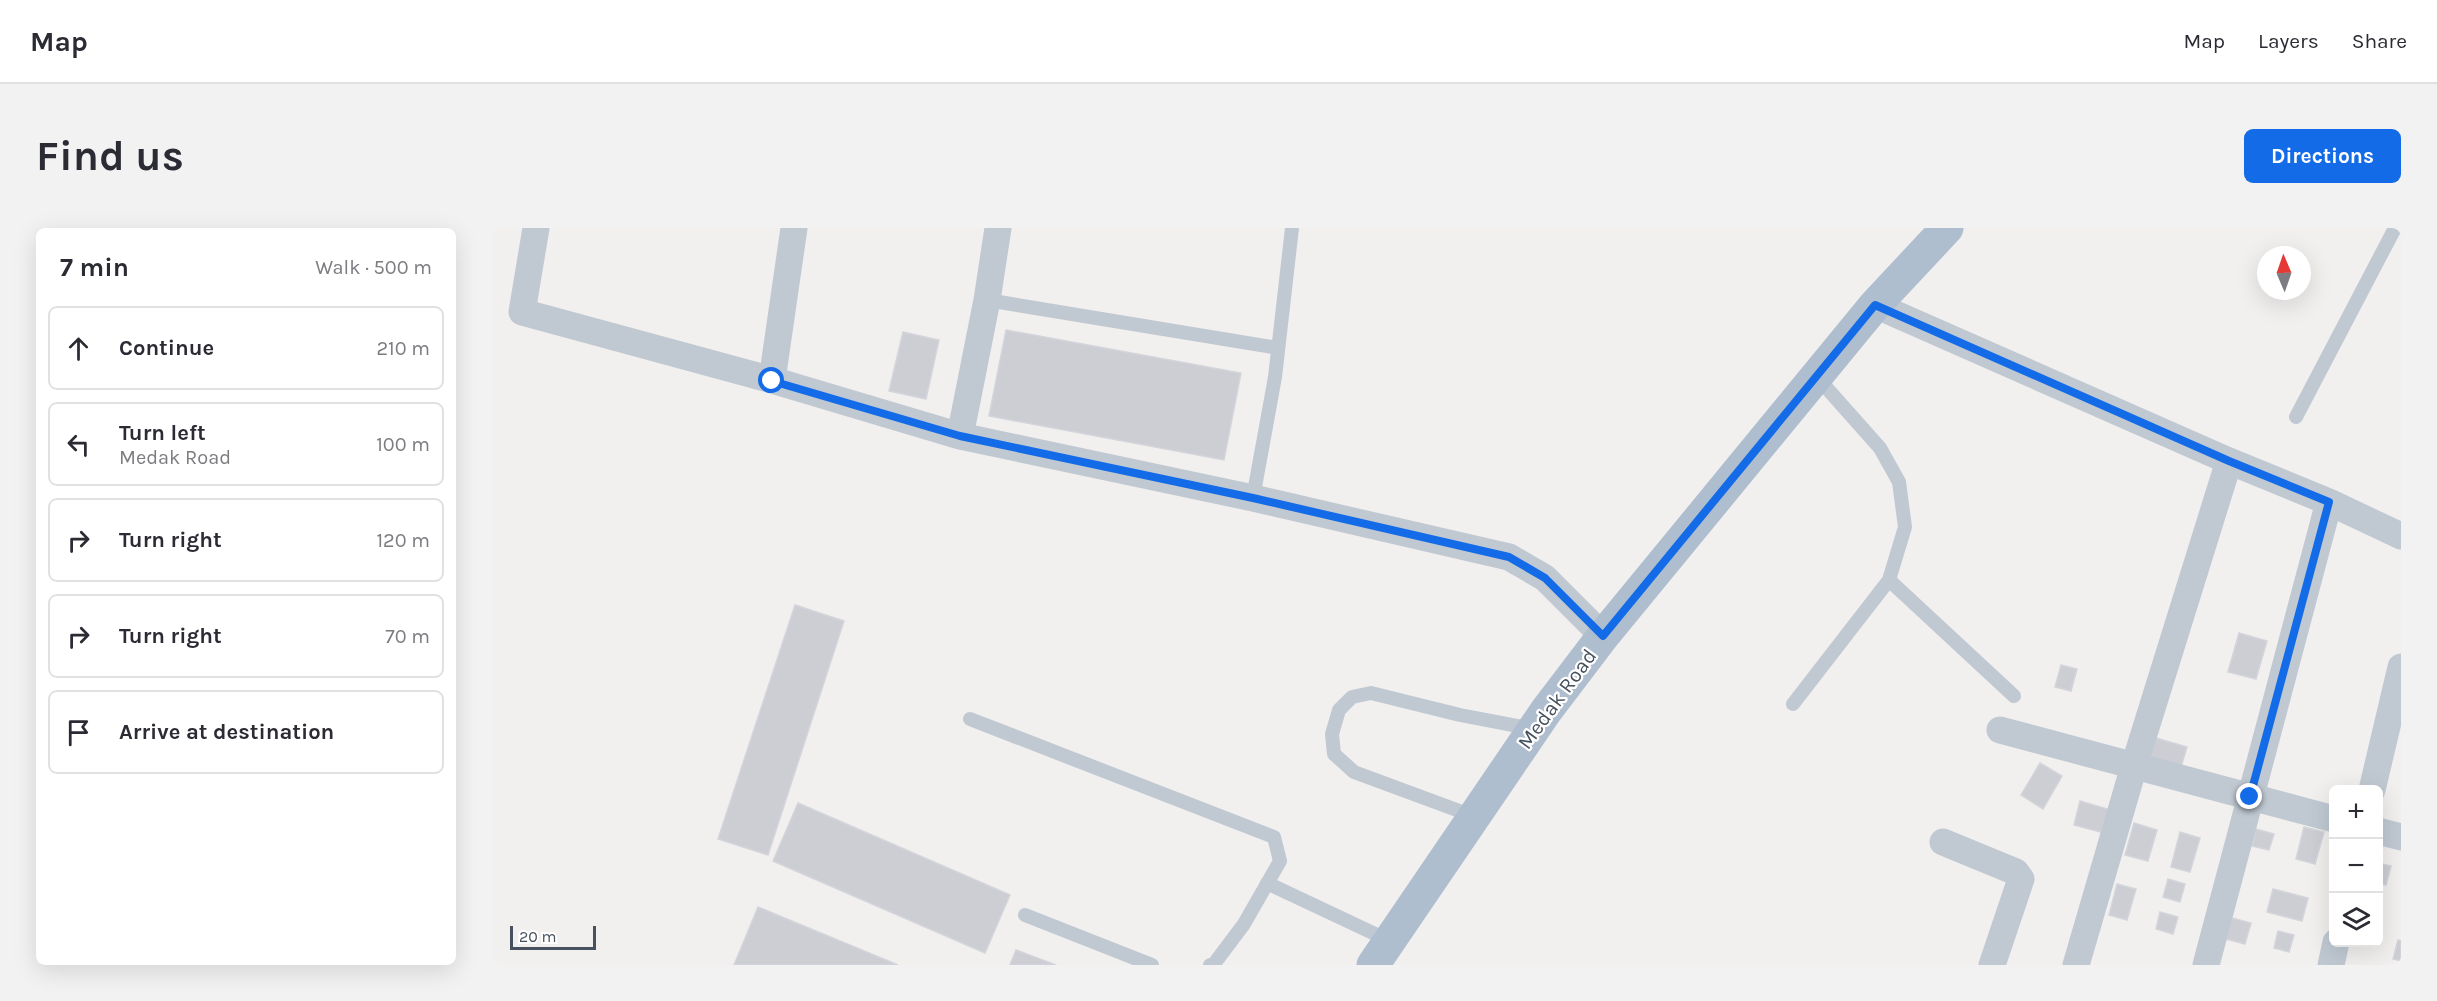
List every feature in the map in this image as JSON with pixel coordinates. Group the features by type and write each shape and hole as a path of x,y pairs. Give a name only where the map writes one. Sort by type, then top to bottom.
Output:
{"main road":[{"name":"Medak Road","path":"1381,953 1533,729 1603,636 1875,305 1947,228"}],"street":[{"path":"536,228 522,312 960,436 1253,498 1509,557 1545,578 1603,636"},
{"path":"772,381 794,228"},
{"path":"960,436 987,300 998,228"},
{"path":"1875,305 2229,461 2329,502 2401,536"},
{"path":"2076,965 2134,766 2229,461"},
{"path":"2206,965 2329,502"},
{"path":"2373,785 2401,668"},
{"path":"2000,730 2329,818"},
{"path":"2383,832 2401,837"},
{"path":"1943,842 2016,872 2021,879 1992,965"},
{"path":"2331,965 2335,947"}],"lane":[{"path":"1253,498 1278,348 1292,228"},
{"path":"2296,417 2395,228"},
{"path":"987,300 1278,348"},
{"path":"1793,704 1889,580 1905,527 1899,482 1880,448 1816,376"},
{"path":"1889,580 2013,696"},
{"path":"1476,816 1354,772 1334,754 1332,734 1339,710 1353,697 1371,693 1460,715 1533,729"},
{"path":"970,719 1274,837 1280,861 1244,924 1214,964 1210,965"},
{"path":"1268,883 1381,953"},
{"path":"1025,915 1152,965"}],"building":[{"path":"1006,330 1241,373 1224,460 989,416"},
{"path":"903,332 939,340 926,399 889,391"},
{"path":"795,605 844,621 768,855 718,839"},
{"path":"2239,633 2267,641 2256,679 2228,672"},
{"path":"2061,665 2077,669 2071,691 2055,687"},
{"path":"2156,738 2187,747 2181,767 2150,759"},
{"path":"2040,763 2062,776 2043,809 2021,795"},
{"path":"2080,801 2114,811 2108,834 2074,825"},
{"path":"798,803 1010,895 985,953 773,861"},
{"path":"2134,823 2157,830 2148,861 2125,855"},
{"path":"2304,827 2324,832 2315,864 2296,859"},
{"path":"2256,829 2274,834 2269,850 2252,846"},
{"path":"2180,832 2200,838 2190,872 2171,867"},
{"path":"2383,864 2391,866 2386,885 2383,884"},
{"path":"2168,879 2185,884 2180,902 2163,897"},
{"path":"2117,884 2136,889 2127,920 2109,915"},
{"path":"2273,889 2308,898 2302,921 2267,912"},
{"path":"758,907 898,965 734,965"},
{"path":"2160,912 2178,917 2173,934 2156,929"},
{"path":"2232,918 2251,923 2245,944 2226,939"},
{"path":"2278,931 2294,935 2289,952 2274,948"},
{"path":"2398,940 2401,941 2401,961 2393,959"},
{"path":"1016,950 1056,965 1010,965"}],"route":[{"path":"772,381 960,436 1253,498 1509,557 1545,578 1603,636 1875,305 2229,461 2329,502 2250,797"}]}
